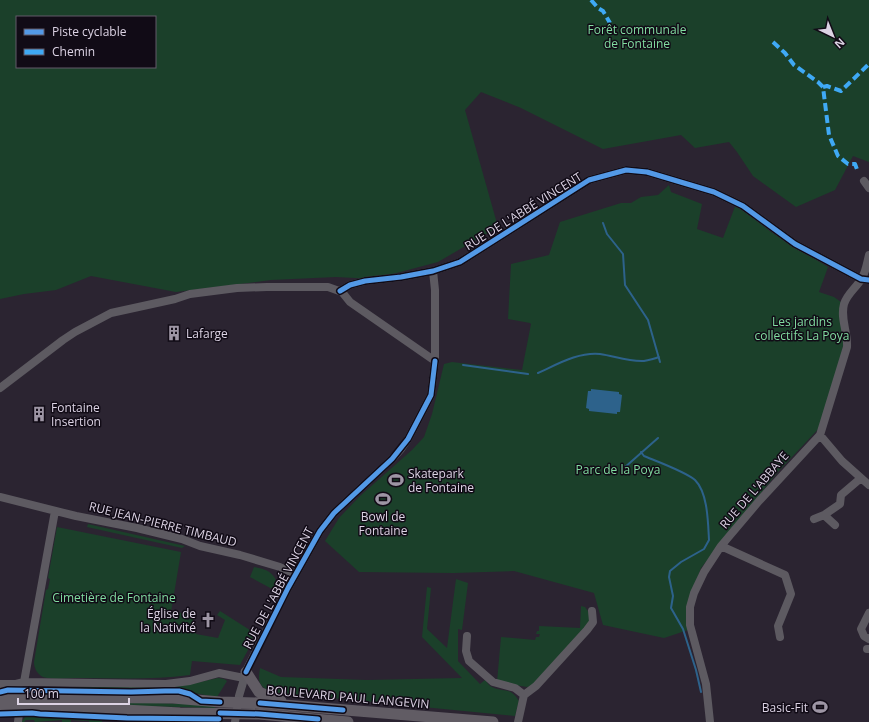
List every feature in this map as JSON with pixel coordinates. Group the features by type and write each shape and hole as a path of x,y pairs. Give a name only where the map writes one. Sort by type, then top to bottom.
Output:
{"main road":[{"path":"245,675 259,692 296,706"},
{"name":"BOULEVARD PAUL LANGEVIN","path":"0,697 173,698 220,702 236,713"},
{"name":"BOULEVARD PAUL LANGEVIN","path":"236,713 260,703 493,722"},
{"name":"BOULEVARD PAUL LANGEVIN","path":"0,705 180,713 236,713 303,717 348,722"}],"street":[{"name":"RUE DE L'ABBÉ VINCENT","path":"236,713 245,675 295,574 320,531 334,513 392,459 408,439 431,395 434,361 435,290 433,271 460,262 589,180 626,170 647,172 714,192 743,206 795,244 865,280"},
{"name":"RUE DE L'ABBAYE","path":"710,722 706,684 692,636 689,616 694,594 704,572 721,546 759,501 820,435 847,347 848,341 843,318 844,303 865,280 869,255"},
{"path":"340,291 350,284 433,271"},
{"path":"0,388 63,340 111,313 175,299 190,294 267,286 328,287 340,291 350,302 434,361"},
{"path":"820,435 842,461 869,485"},
{"path":"814,519 824,515 840,504 841,495 861,478"},
{"name":"RUE JEAN-PIERRE TIMBAUD","path":"0,497 55,511 182,539 200,546 280,567 295,574"},
{"path":"24,682 55,511"},
{"path":"824,515 835,525"},
{"path":"721,546 785,575 791,594 778,626 780,637"},
{"path":"518,722 524,695 536,686 587,630 593,622 592,611"},
{"path":"869,612 861,629 864,636 869,639"},
{"path":"467,636 466,651 469,661 493,682 515,688 524,695"},
{"path":"0,684 16,684 24,682 166,684 190,681 219,673 245,675"},
{"path":"18,722 20,705"}],"green space":[{"name":"Forêt communale de Fontaine","path":"0,0 869,0 869,162 853,156 835,190 796,207 753,176 729,142 695,148 681,135 603,149 521,108 481,92 465,110 498,227 438,262 374,279 336,277 271,280 176,292 91,276 56,290 0,299"},
{"name":"Parc de la Poya","path":"669,185 671,192 702,204 697,229 723,238 736,204 771,232 828,267 819,292 834,297 841,302 844,342 822,425 777,473 701,568 689,601 688,630 664,638 603,625 594,593 514,571 454,573 359,572 325,541 339,518 360,496 412,450 424,437 432,414 444,364 452,362 522,370 531,324 508,319 511,264 549,255 560,222 621,203 631,203 641,197 658,195"},
{"path":"88,524 185,546 182,548 87,527"},
{"name":"Cimetière de Fontaine","path":"57,527 181,552 171,612 194,614 192,628 196,634 218,638 225,620 217,615 220,611 253,632 250,645 240,665 192,661 190,675 162,678 56,679 41,676 36,671 34,662 46,590 48,589 50,579 48,578"},
{"path":"254,567 266,570 274,576 278,584 274,590 250,577"},
{"path":"456,579 468,583 462,630 458,629 458,661 480,684 485,680 489,685 496,689 513,693 519,701 515,716 270,692 261,685 259,679 260,668 281,677 367,680 462,678 422,637 427,587 431,588 427,629 447,648"},
{"path":"581,606 585,607 590,614 589,625 531,686 527,687 497,682 501,637 535,640 540,634 536,634 537,631 539,631 539,626 580,628"},
{"path":"218,678 227,681 217,697 182,691 162,690 20,689 20,687 164,687 191,684"},
{"path":"70,700 215,705 215,708 68,704"},
{"path":"26,716 182,719 182,721 89,722 71,720 71,722 62,722 62,720 35,722 34,720 26,720 21,722"}],"water":[{"path":"591,389 619,392 619,394 622,395 620,412 617,412 617,414 589,411 589,409 586,408 588,391 591,391"}],"waterway":[{"path":"603,223 607,234 623,254 625,285 648,320 660,362"},
{"path":"538,373 568,359 584,355 600,354 638,361 659,357"},
{"path":"463,365 528,374"},
{"path":"624,468 658,438"},
{"path":"641,452 644,456 691,477 695,480 703,492 708,517 709,540 704,549 681,562 670,571 669,577 673,596 671,608 683,629 696,670 701,692"}],"marked path":[{"path":"591,0 603,11 610,23"},
{"path":"773,42 785,53 794,65 823,87 829,135 838,156 848,164 855,164 858,172"},
{"path":"823,87 827,86 841,91 869,64"}],"cycle path":[{"path":"340,291 350,285 365,281 401,277 433,271 460,262 589,180 626,170 647,172 714,192 743,206 795,244 861,279 869,280"},
{"path":"246,672 288,588 320,531 334,513 392,459 408,439 431,395 435,361"},
{"path":"0,692 8,690 131,692 179,691 190,694 201,701 220,702"},
{"path":"260,703 343,710"},
{"path":"0,714 32,713 127,718 219,719"},
{"path":"220,713 259,714 318,719"}],"place":[{"name":"Lafarge","path":"174,333"},
{"name":"Fontaine Insertion","path":"39,414"},
{"name":"Skatepark de Fontaine","path":"396,480"},
{"name":"Bowl de Fontaine","path":"383,499"},
{"name":"Église de la Nativité","path":"208,620"},
{"name":"Basic-Fit","path":"820,707"}],"park label":[{"name":"Les jardins collectifs La Poya","path":"802,328"}]}
